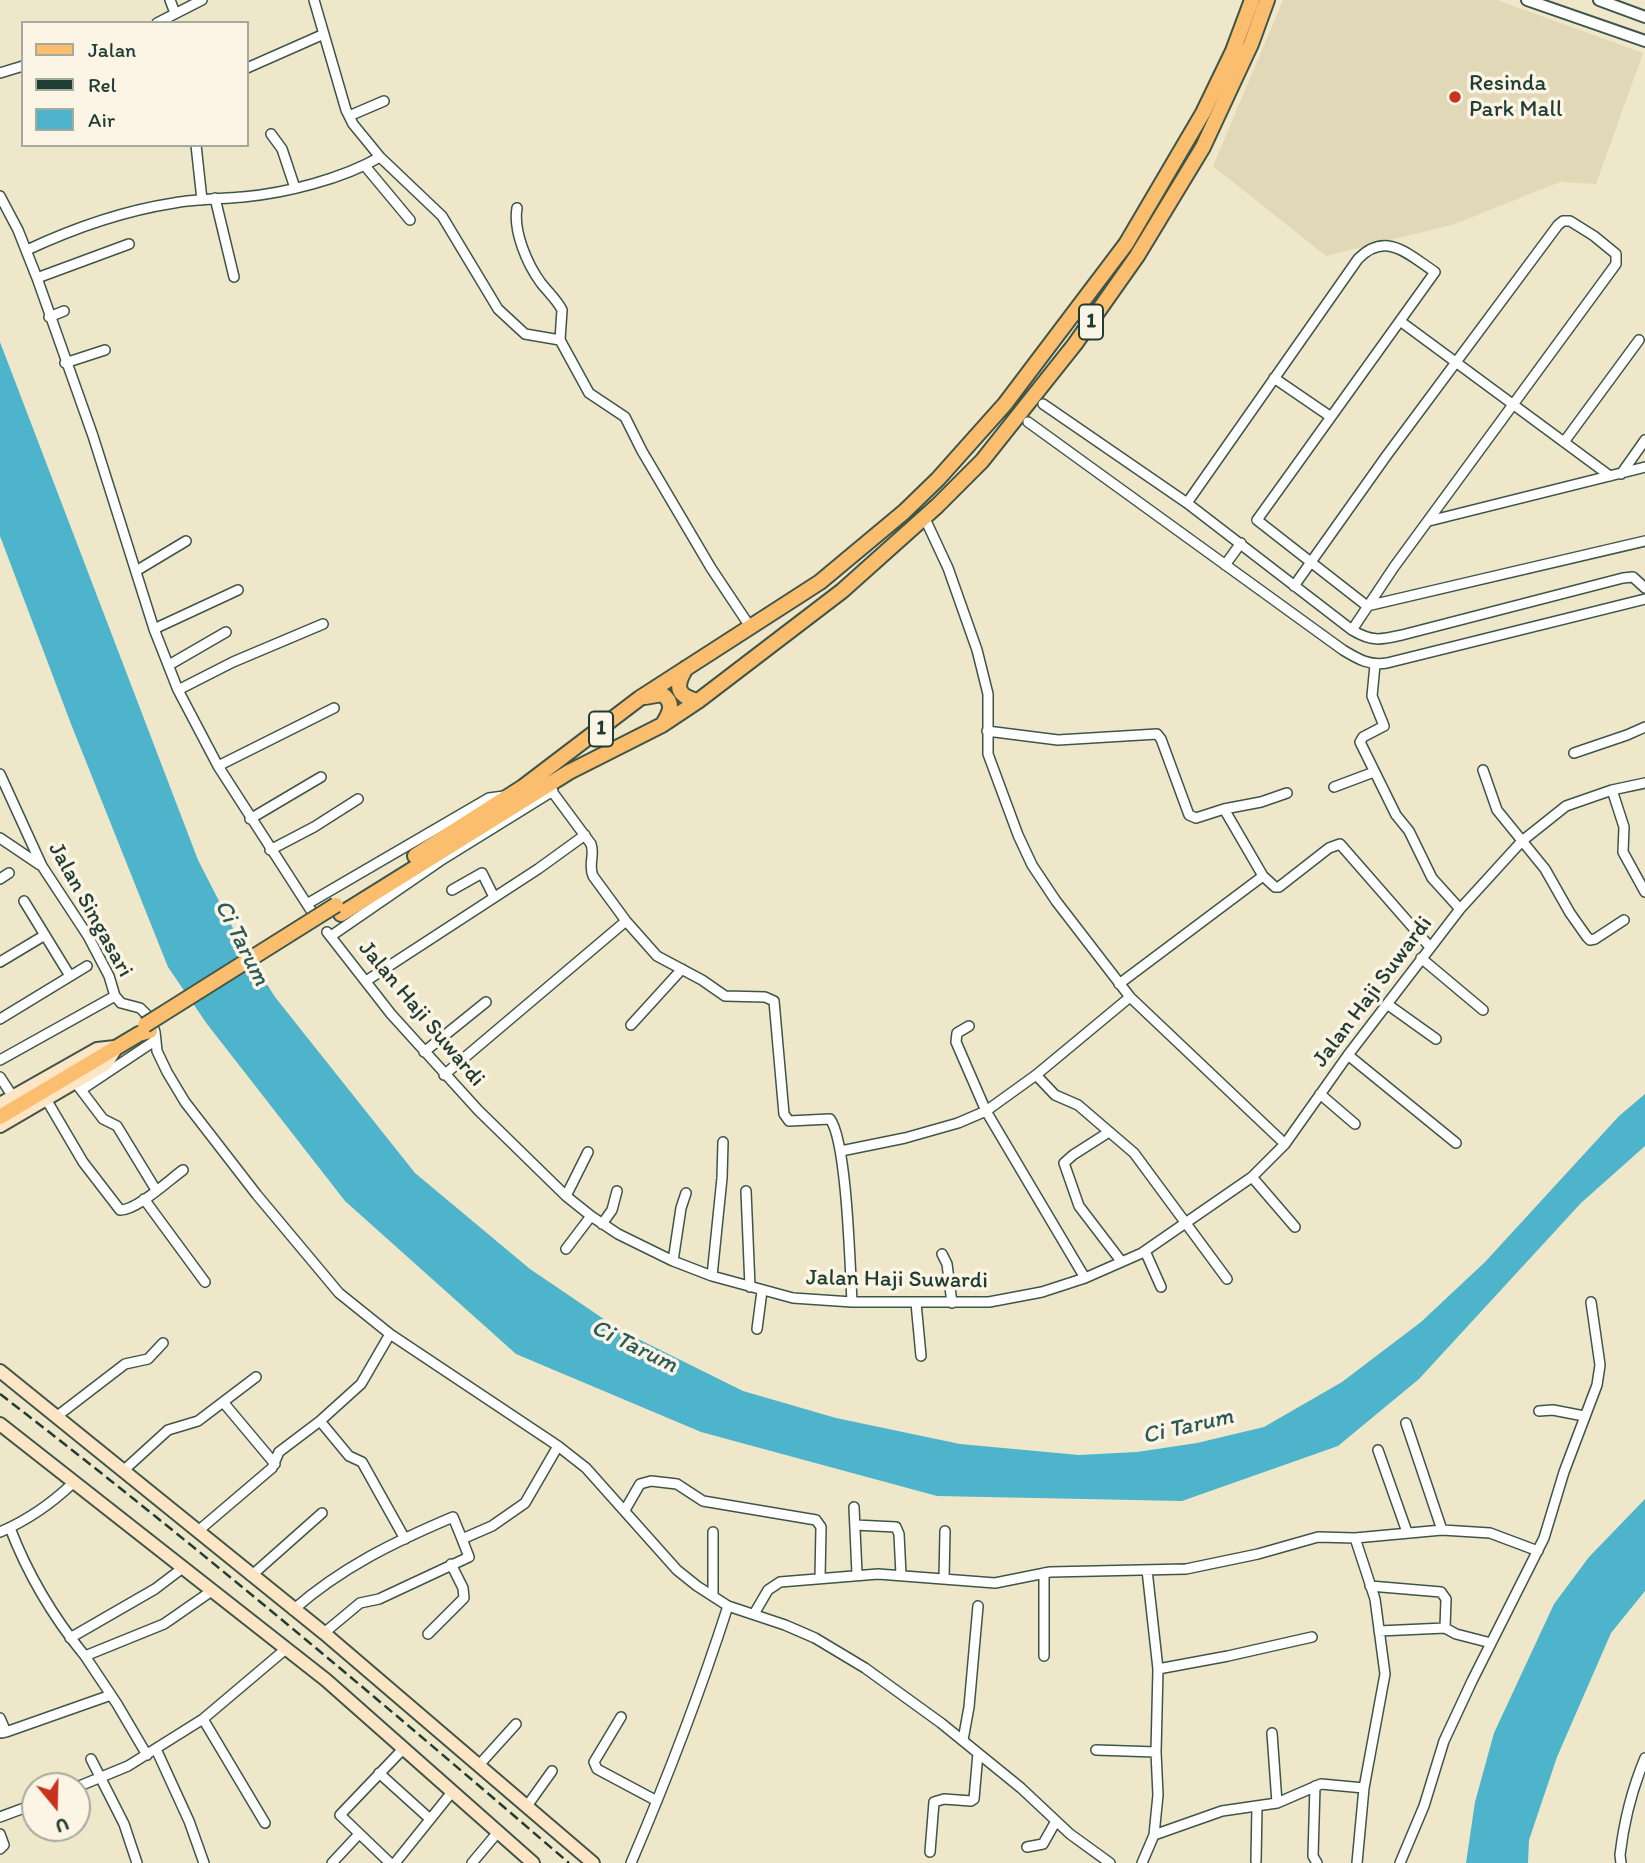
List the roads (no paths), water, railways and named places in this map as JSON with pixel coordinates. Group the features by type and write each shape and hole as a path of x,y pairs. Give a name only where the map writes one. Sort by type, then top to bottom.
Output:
{"main road":[{"name":"1","path":"0,1116 77,1081 117,1047 149,1036 511,796 640,698 820,582 904,512 965,452 1005,404 1102,279 1149,210 1203,113 1233,51 1252,0"},
{"name":"1","path":"339,909 551,788 583,764 662,725 698,701 842,590 937,506 982,461 1034,399 1137,256 1203,147 1251,44 1267,0"},
{"path":"686,668 679,679 681,692 684,697 698,701"},
{"path":"640,698 662,694 667,698 671,707 662,725"},
{"path":"0,1104 97,1049 117,1047"},
{"path":"0,1126 77,1081"},
{"path":"0,1371 324,1633 593,1863"},
{"path":"0,1424 287,1648 533,1863"}],"street":[{"path":"170,0 175,13"},
{"path":"161,21 202,0"},
{"path":"314,0 349,116 380,157 437,209 498,309 519,331 560,341"},
{"path":"1527,0 1645,41"},
{"path":"1599,0 1645,17"},
{"path":"248,68 324,34"},
{"path":"0,73 21,67"},
{"path":"349,116 384,101"},
{"path":"271,134 284,153 295,188"},
{"path":"196,147 202,200"},
{"path":"27,250 71,230 135,210 295,188 365,166 380,157"},
{"path":"365,166 410,220"},
{"path":"0,196 27,250 178,690 218,766 309,908 489,798 511,796"},
{"path":"215,198 234,277"},
{"path":"517,208 515,225 521,243 538,279 562,310 560,341 592,396 625,417 711,568 751,628"},
{"path":"1294,586 1558,225 1563,221 1570,221 1594,236 1616,254 1616,264 1394,566 1352,630"},
{"path":"37,278 129,244"},
{"path":"1187,503 1358,259 1379,246 1395,246 1435,272 1257,520 1367,607"},
{"path":"49,317 64,311"},
{"path":"1400,321 1610,475"},
{"path":"1564,442 1639,340"},
{"path":"65,363 105,350"},
{"path":"1275,378 1331,417"},
{"path":"1043,404 1187,503 1352,630 1374,640 1623,578 1633,577 1645,589"},
{"path":"1028,422 1343,650 1375,665 1645,599"},
{"path":"1621,474 1645,440"},
{"path":"1429,521 1645,467"},
{"path":"927,523 948,568 985,677 988,695 988,754 1026,853 1056,901 1130,997 1285,1144"},
{"path":"136,571 186,541"},
{"path":"1367,607 1645,541"},
{"path":"1225,565 1241,543"},
{"path":"155,629 238,590"},
{"path":"178,690 233,662 323,624"},
{"path":"169,665 226,632"},
{"path":"1375,665 1372,696 1384,726 1360,739 1396,815 1409,831 1432,878 1460,909"},
{"path":"218,766 334,708"},
{"path":"1574,753 1645,727"},
{"path":"987,731 1058,740 1157,734 1189,816 1196,818 1287,793"},
{"path":"1483,770 1497,810 1545,869 1570,913 1590,940 1623,920"},
{"path":"1334,786 1374,772"},
{"name":"Jalan Singasari","path":"0,774 42,866 88,936 109,976 115,996 121,1003 146,1013 153,1024 149,1036 174,1086 207,1132 340,1293 390,1334 558,1446 586,1468 677,1570 729,1606 815,1638 864,1668 963,1740 1056,1821 1110,1863"},
{"path":"250,819 321,777"},
{"name":"Jalan Haji Suwardi","path":"551,788 329,934 444,1075 566,1196 602,1224 673,1261 712,1276 793,1298 852,1302 952,1303 989,1302 1018,1297 1085,1278 1145,1251 1252,1177 1285,1144 1348,1055 1460,909 1522,841 1566,806 1612,790 1645,783"},
{"path":"551,788 592,848 591,873 652,952 725,996 774,1001 784,1114 789,1121 830,1119 841,1151 852,1302"},
{"path":"1612,790 1625,827 1623,852 1645,892"},
{"path":"270,850 314,827 358,799"},
{"path":"1224,809 1263,876 1275,887 1279,887 1329,848 1340,844 1430,947"},
{"path":"366,981 585,835"},
{"path":"0,838 42,866"},
{"path":"0,879 9,873"},
{"path":"452,890 482,873 494,897"},
{"path":"1119,984 1263,876"},
{"path":"24,901 70,976"},
{"path":"444,1075 626,921"},
{"path":"1,958 45,935"},
{"path":"1421,958 1483,1010"},
{"path":"0,1019 87,966"},
{"path":"631,1025 681,969"},
{"path":"0,1060 115,996"},
{"path":"841,1151 958,1123 986,1111 1036,1075 1130,997"},
{"path":"424,1052 486,1002"},
{"path":"1387,1004 1436,1039"},
{"path":"969,1026 957,1033 956,1042 986,1111 1085,1278"},
{"path":"149,1036 77,1081 103,1119 117,1126 156,1190"},
{"path":"1348,1055 1456,1143"},
{"path":"1036,1075 1055,1094 1078,1105 1134,1153 1227,1279"},
{"path":"0,1077 13,1097"},
{"path":"1320,1094 1355,1124"},
{"path":"46,1099 79,1155 120,1210 127,1210 183,1170"},
{"path":"1109,1132 1064,1163 1079,1206 1121,1261"},
{"path":"712,1276 723,1142"},
{"path":"566,1196 588,1152"},
{"path":"1252,1177 1295,1227"},
{"path":"746,1191 750,1287"},
{"path":"602,1224 612,1210 617,1192"},
{"path":"673,1261 686,1193"},
{"path":"144,1199 205,1282"},
{"path":"565,1249 591,1216"},
{"path":"1145,1251 1161,1287"},
{"path":"942,1254 947,1264 952,1303"},
{"path":"757,1329 762,1290"},
{"path":"1400,1863 1424,1806 1444,1741 1551,1521 1564,1472 1600,1374 1591,1302"},
{"path":"916,1303 921,1356"},
{"path":"198,1531 275,1464 279,1452 320,1421 361,1384 390,1334"},
{"path":"56,1417 125,1364 148,1359 163,1343"},
{"path":"123,1471 168,1430 198,1421 256,1377"},
{"path":"223,1402 275,1464"},
{"path":"1539,1411 1553,1410 1584,1416"},
{"path":"320,1421 349,1456 362,1462 405,1539"},
{"path":"1406,1423 1442,1530"},
{"path":"462,1539 492,1526 525,1503 558,1446"},
{"path":"1378,1450 1407,1532"},
{"path":"625,1510 640,1484 651,1481 681,1486 704,1502 816,1520 821,1527 820,1578"},
{"path":"73,1483 53,1502 5,1530 33,1581 70,1638 152,1752 184,1811 204,1863"},
{"path":"855,1507 857,1574"},
{"path":"251,1576 322,1513"},
{"path":"293,1610 346,1569 453,1517 469,1557 379,1599 360,1603 324,1633"},
{"path":"855,1525 896,1527 899,1534 901,1575"},
{"path":"754,1614 768,1590 774,1585 857,1574 995,1583 1044,1573 1202,1568 1318,1538 1355,1538 1442,1530 1490,1533 1538,1551"},
{"path":"944,1579 945,1531"},
{"path":"713,1532 713,1596"},
{"path":"1355,1538 1380,1631 1384,1684 1364,1788 1357,1863"},
{"path":"428,1634 464,1598 463,1588 451,1564"},
{"path":"70,1638 155,1589 184,1567"},
{"path":"1142,1863 1154,1835 1158,1795 1158,1669 1147,1570"},
{"path":"1044,1573 1044,1657"},
{"path":"1370,1586 1444,1593 1445,1628"},
{"path":"85,1656 164,1624 213,1590"},
{"path":"631,1863 657,1801 729,1606"},
{"path":"963,1740 969,1707 978,1606"},
{"path":"1380,1631 1445,1628 1456,1634 1491,1643"},
{"path":"1158,1669 1312,1637"},
{"path":"91,1781 152,1752 203,1719 287,1648"},
{"path":"0,1718 3,1733 111,1695"},
{"path":"621,1717 594,1762 597,1769 657,1801"},
{"path":"203,1719 265,1823"},
{"path":"480,1765 516,1724"},
{"path":"1272,1733 1277,1803"},
{"path":"403,1749 340,1815 393,1863 452,1792"},
{"path":"1096,1750 1156,1752"},
{"path":"930,1852 934,1802 939,1799 974,1799 978,1753"},
{"path":"1621,1863 1620,1848 1629,1802 1635,1779 1645,1758"},
{"path":"91,1759 131,1840 137,1863"},
{"path":"527,1806 552,1771"},
{"path":"379,1773 430,1819"},
{"path":"1154,1835 1206,1815 1277,1803 1315,1786 1328,1784 1364,1788"},
{"path":"1315,1786 1314,1856 1317,1863"},
{"path":"1256,1861 1257,1806"},
{"path":"0,1817 21,1809"},
{"path":"1027,1847 1042,1844 1056,1821"},
{"path":"472,1863 498,1832"},
{"path":"333,1863 359,1833"},
{"path":"0,1834 4,1847 0,1849"}],"water":[{"name":"Ci Tarum","path":"0,342 198,860 239,940 275,997 415,1173 530,1269 620,1330 743,1391 836,1418 960,1444 1079,1455 1137,1452 1197,1443 1264,1427 1342,1382 1421,1322 1485,1262 1619,1116 1645,1094 1645,1146 1581,1203 1419,1379 1338,1446 1182,1501 937,1496 701,1432 516,1354 345,1201 207,1024 168,967 71,724 0,536"},
{"path":"1645,1499 1645,1591 1611,1633 1557,1757 1529,1840 1528,1863 1466,1863 1475,1802 1494,1733 1554,1604 1589,1557"}],"railway":[{"path":"0,1394 288,1625 569,1863"}],"place":[{"name":"Resinda Park Mall","path":"1455,97"}]}
